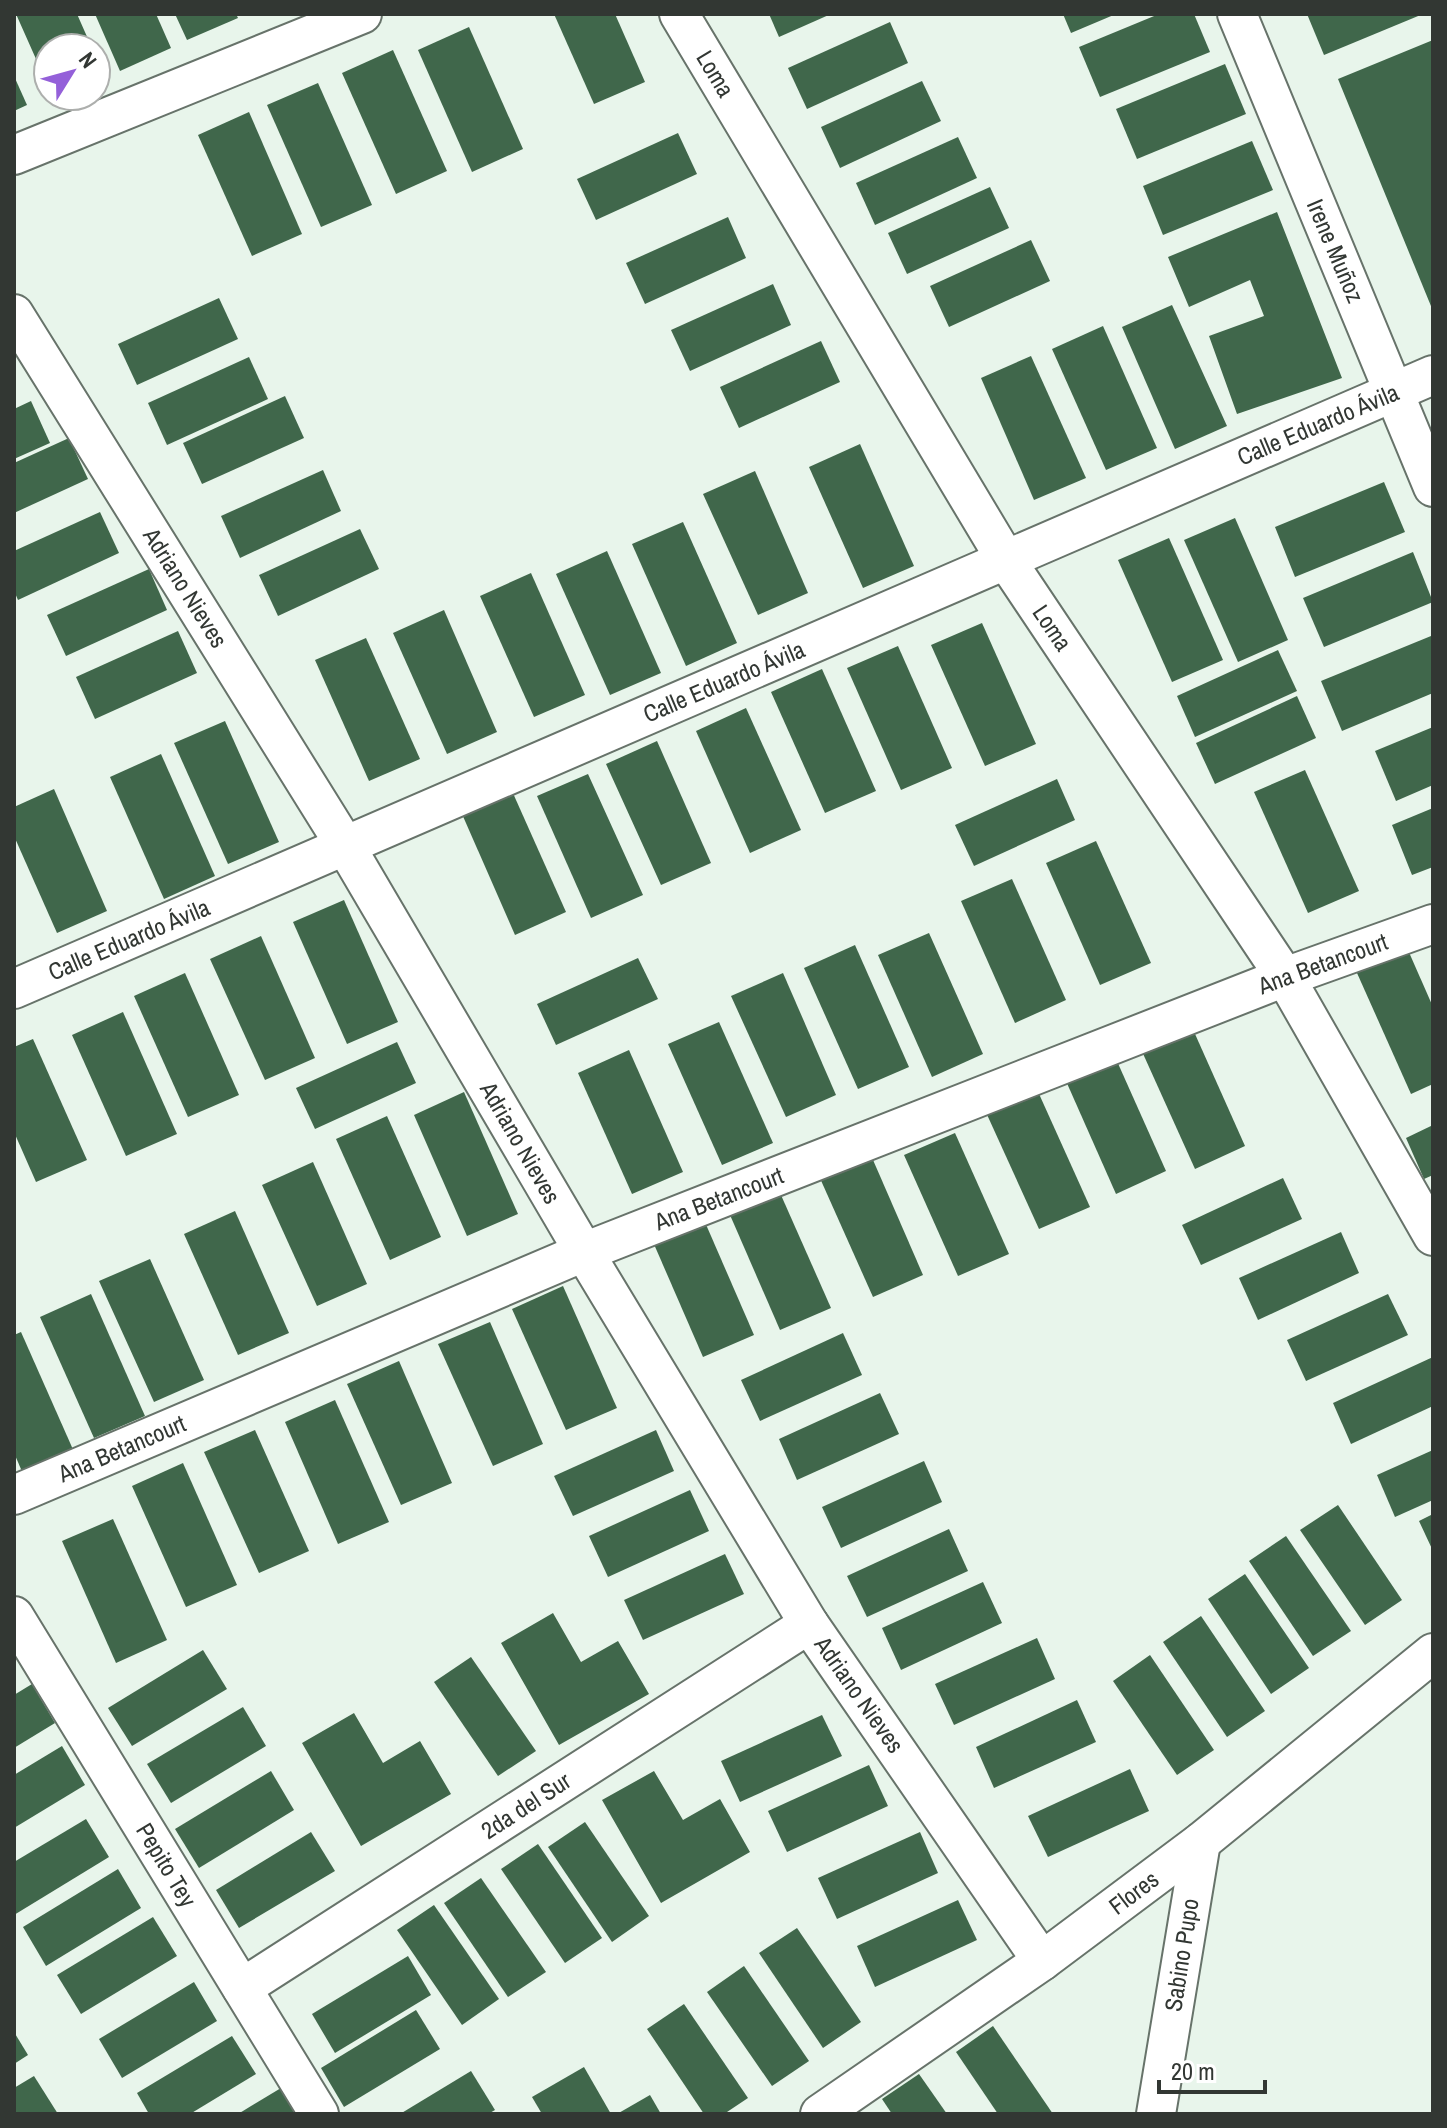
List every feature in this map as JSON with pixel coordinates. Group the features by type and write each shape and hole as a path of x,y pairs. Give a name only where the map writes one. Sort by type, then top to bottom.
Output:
{"street":[{"path":"14,155 362,14"},
{"name":"Loma","path":"679,14 1006,560 1285,977 1433,1236"},
{"name":"Irene Muñoz","path":"1237,14 1433,487"},
{"name":"Adriano Nieves","path":"14,314 346,847 584,1252 809,1624 1042,1961"},
{"name":"Calle Eduardo Ávila","path":"14,989 1433,375"},
{"name":"Ana Betancourt","path":"14,1495 584,1252 1285,977 1433,924"},
{"name":"Pepito Tey","path":"14,1616 319,2114"},
{"name":"2da del Sur","path":"242,1988 809,1624"},
{"name":"Flores","path":"820,2114 1042,1961 1201,1842 1433,1653"},
{"name":"Sabino Pupo","path":"1156,2114 1201,1842"}],"building":[{"path":"16,14 77,14 85,32 32,32 32,50"},
{"path":"95,14 156,14 171,48 120,71 112,53 112,32 103,32"},
{"path":"175,14 236,14 238,18 187,40"},
{"path":"554,14 615,14 645,82 594,104"},
{"path":"769,14 831,14 779,37"},
{"path":"1063,14 1116,14 1071,33"},
{"path":"1159,14 1194,14 1210,52 1100,97 1079,47"},
{"path":"1307,14 1423,14 1324,55"},
{"path":"890,22 908,63 807,109 788,68"},
{"path":"469,27 523,149 472,172 418,50"},
{"path":"1433,40 1433,311 1338,79"},
{"path":"393,50 447,171 396,194 342,73"},
{"path":"1225,64 1246,114 1137,159 1116,109"},
{"path":"14,76 27,105 14,111"},
{"path":"922,81 941,121 840,168 821,127"},
{"path":"318,83 372,205 321,227 267,105"},
{"path":"249,112 302,234 252,256 198,135"},
{"path":"678,133 697,174 596,220 577,179"},
{"path":"958,137 977,178 875,225 856,183"},
{"path":"1252,141 1273,190 1163,235 1143,186"},
{"path":"990,187 1009,228 907,274 888,233"},
{"path":"1277,212 1342,378 1237,414 1209,336 1264,316 1250,280 1189,307 1168,257"},
{"path":"728,217 746,258 645,304 626,263"},
{"path":"1031,240 1050,281 949,327 930,286"},
{"path":"773,284 791,325 690,371 671,330"},
{"path":"219,298 238,339 137,385 118,344"},
{"path":"1172,305 1227,426 1175,449 1122,327"},
{"path":"1103,326 1157,448 1106,470 1052,349"},
{"path":"821,341 840,382 739,428 720,387"},
{"path":"1031,356 1086,478 1034,500 981,378"},
{"path":"249,357 268,399 167,445 148,403"},
{"path":"285,396 304,438 202,484 183,443"},
{"path":"31,401 50,443 14,459 14,409"},
{"path":"69,438 88,479 14,513 14,463"},
{"path":"860,444 914,566 863,588 809,467"},
{"path":"323,470 341,511 240,558 221,516"},
{"path":"755,471 808,593 758,615 703,494"},
{"path":"1384,482 1405,532 1295,577 1275,527"},
{"path":"100,512 119,553 18,600 14,591 14,551"},
{"path":"1235,518 1288,640 1238,662 1184,540"},
{"path":"683,522 737,643 686,666 632,544"},
{"path":"360,529 379,569 278,616 259,575"},
{"path":"1169,538 1223,660 1172,682 1118,560"},
{"path":"607,551 661,673 610,695 556,574"},
{"path":"1413,552 1433,602 1324,647 1303,598"},
{"path":"149,569 167,610 66,656 47,615"},
{"path":"531,573 585,695 534,717 480,596"},
{"path":"444,610 497,732 447,754 393,633"},
{"path":"982,623 1036,744 985,766 931,645"},
{"path":"178,631 197,673 95,719 76,677"},
{"path":"1431,636 1433,693 1342,731 1321,681"},
{"path":"366,638 420,759 369,781 315,660"},
{"path":"898,646 952,768 901,790 847,668"},
{"path":"1278,650 1297,691 1195,737 1177,696"},
{"path":"822,669 876,791 825,813 771,692"},
{"path":"1297,696 1316,738 1215,784 1196,743"},
{"path":"746,708 801,830 750,853 696,731"},
{"path":"225,721 279,842 228,864 174,743"},
{"path":"1433,727 1433,785 1396,801 1375,751"},
{"path":"657,741 711,863 661,885 606,764"},
{"path":"161,754 215,876 164,899 110,777"},
{"path":"1305,770 1359,891 1308,913 1254,792"},
{"path":"588,774 643,895 591,918 537,796"},
{"path":"1057,779 1075,820 974,866 955,825"},
{"path":"54,789 107,911 57,933 14,836 14,807"},
{"path":"512,791 566,912 515,935 462,814"},
{"path":"1433,808 1433,867 1412,875 1392,825"},
{"path":"1096,841 1151,963 1100,985 1046,863"},
{"path":"1012,879 1066,1000 1015,1023 961,901"},
{"path":"344,900 398,1022 347,1044 293,922"},
{"path":"929,933 983,1054 932,1077 878,955"},
{"path":"261,936 315,1058 265,1080 210,959"},
{"path":"855,945 909,1067 858,1089 804,968"},
{"path":"1408,950 1433,1007 1433,1084 1411,1094 1357,973"},
{"path":"638,958 658,999 556,1045 537,1004"},
{"path":"185,973 239,1095 188,1117 134,996"},
{"path":"783,973 836,1095 786,1117 731,996"},
{"path":"123,1012 177,1134 126,1156 72,1035"},
{"path":"719,1022 773,1143 722,1165 668,1044"},
{"path":"1191,1025 1245,1146 1195,1169 1140,1047"},
{"path":"33,1039 87,1160 36,1182 14,1132 14,1047"},
{"path":"397,1042 416,1083 315,1129 296,1088"},
{"path":"629,1050 683,1172 632,1194 578,1073"},
{"path":"1112,1050 1166,1171 1116,1194 1062,1072"},
{"path":"1035,1085 1090,1207 1039,1229 984,1108"},
{"path":"464,1092 518,1214 467,1236 414,1115"},
{"path":"387,1116 441,1237 390,1260 336,1139"},
{"path":"1433,1125 1433,1175 1424,1179 1406,1138"},
{"path":"955,1133 1009,1254 958,1276 904,1155"},
{"path":"870,1153 923,1275 873,1297 819,1176"},
{"path":"313,1162 367,1284 317,1306 262,1185"},
{"path":"1283,1178 1302,1219 1201,1265 1182,1225"},
{"path":"777,1186 831,1308 780,1330 727,1208"},
{"path":"235,1211 289,1333 238,1355 184,1234"},
{"path":"701,1213 754,1335 703,1357 650,1235"},
{"path":"1341,1232 1359,1273 1258,1320 1239,1278"},
{"path":"150,1259 204,1380 154,1402 99,1281"},
{"path":"563,1286 617,1408 566,1430 512,1309"},
{"path":"91,1294 145,1416 94,1438 40,1317"},
{"path":"1388,1294 1408,1335 1306,1381 1287,1340"},
{"path":"490,1322 543,1444 493,1466 438,1344"},
{"path":"21,1332 75,1454 24,1476 14,1453 14,1335"},
{"path":"843,1333 862,1375 760,1421 741,1380"},
{"path":"1433,1357 1433,1406 1351,1444 1333,1403"},
{"path":"399,1361 452,1483 401,1505 347,1384"},
{"path":"880,1393 899,1434 797,1480 779,1439"},
{"path":"335,1400 389,1522 338,1544 285,1422"},
{"path":"255,1430 309,1551 259,1573 204,1452"},
{"path":"656,1430 674,1471 573,1516 554,1476"},
{"path":"1433,1450 1433,1500 1395,1517 1377,1475"},
{"path":"924,1461 942,1502 841,1548 822,1507"},
{"path":"183,1463 237,1585 186,1607 132,1486"},
{"path":"690,1490 709,1531 608,1577 589,1536"},
{"path":"1338,1505 1402,1600 1365,1625 1300,1530"},
{"path":"1433,1514 1433,1551 1419,1521"},
{"path":"113,1519 167,1640 116,1663 62,1541"},
{"path":"949,1529 968,1571 867,1617 847,1576"},
{"path":"1286,1536 1351,1631 1313,1656 1249,1561"},
{"path":"725,1554 744,1594 643,1640 624,1600"},
{"path":"1245,1574 1309,1668 1271,1694 1208,1599"},
{"path":"983,1582 1002,1623 901,1670 882,1628"},
{"path":"553,1613 581,1662 618,1641 649,1694 559,1745 501,1643"},
{"path":"1201,1616 1265,1711 1227,1737 1163,1642"},
{"path":"1037,1638 1055,1679 954,1725 935,1684"},
{"path":"203,1650 227,1689 132,1746 108,1708"},
{"path":"1150,1655 1214,1750 1177,1775 1113,1681"},
{"path":"471,1657 536,1751 498,1776 434,1682"},
{"path":"32,1684 55,1723 14,1748 14,1695"},
{"path":"1077,1700 1096,1742 994,1788 976,1747"},
{"path":"243,1707 266,1746 171,1803 147,1764"},
{"path":"354,1713 383,1763 420,1741 451,1794 361,1846 302,1743"},
{"path":"822,1715 842,1756 740,1802 721,1761"},
{"path":"62,1746 85,1785 14,1828 14,1775"},
{"path":"869,1765 888,1806 787,1852 768,1811"},
{"path":"1130,1769 1149,1811 1048,1857 1028,1816"},
{"path":"271,1771 294,1810 199,1868 175,1829"},
{"path":"654,1771 683,1820 720,1799 750,1852 661,1903 602,1800"},
{"path":"86,1819 109,1857 14,1915 14,1862"},
{"path":"585,1822 649,1916 612,1942 548,1847"},
{"path":"311,1832 335,1871 239,1928 216,1890"},
{"path":"920,1832 938,1873 837,1919 818,1878"},
{"path":"538,1844 602,1938 565,1963 501,1869"},
{"path":"118,1869 141,1908 46,1966 23,1927"},
{"path":"481,1878 546,1972 508,1997 444,1903"},
{"path":"958,1900 977,1940 875,1987 857,1946"},
{"path":"434,1905 499,1999 462,2025 397,1930"},
{"path":"153,1917 177,1956 81,2014 57,1975"},
{"path":"797,1928 861,2022 823,2048 759,1953"},
{"path":"408,1956 431,1995 335,2053 312,2014"},
{"path":"744,1966 809,2061 772,2086 707,1992"},
{"path":"194,1982 217,2021 122,2078 99,2039"},
{"path":"684,2004 748,2098 724,2114 704,2114 647,2029"},
{"path":"416,2010 440,2049 344,2107 321,2068"},
{"path":"993,2026 1053,2114 998,2114 956,2052"},
{"path":"14,2032 28,2055 14,2064"},
{"path":"232,2036 256,2074 190,2114 149,2114 137,2093"},
{"path":"584,2067 611,2114 542,2114 532,2097"},
{"path":"471,2071 495,2110 488,2114 400,2114"},
{"path":"919,2074 947,2114 892,2114 882,2099"},
{"path":"34,2076 58,2114 14,2114 14,2088"},
{"path":"281,2088 297,2114 238,2114"},
{"path":"650,2095 661,2114 617,2114"}]}
